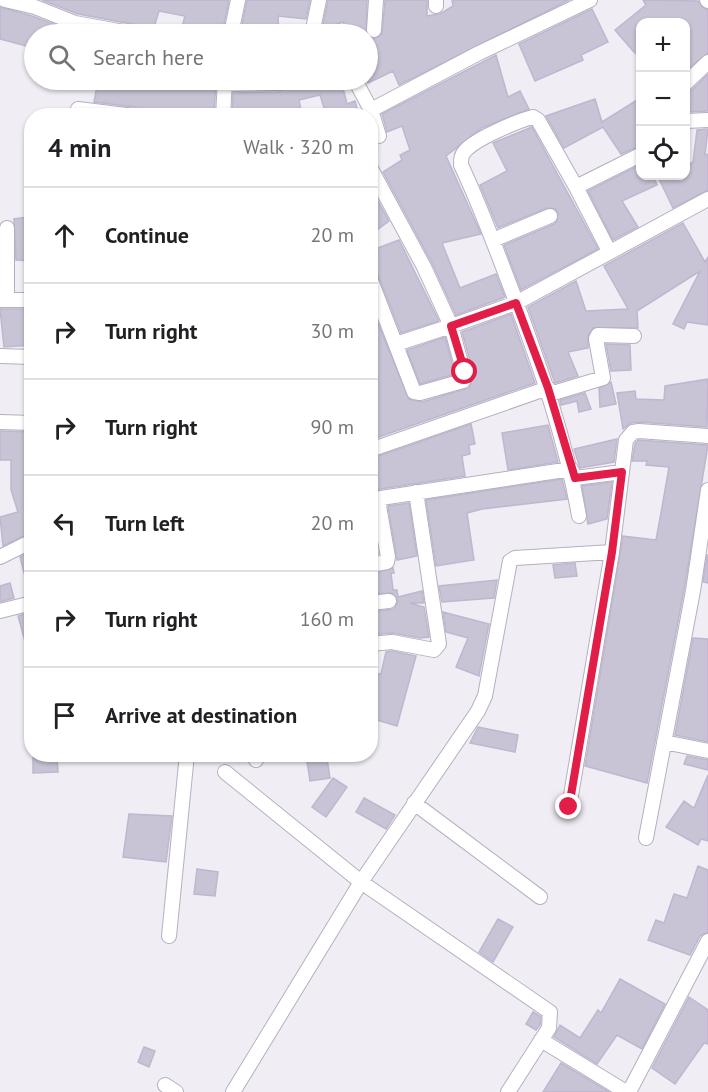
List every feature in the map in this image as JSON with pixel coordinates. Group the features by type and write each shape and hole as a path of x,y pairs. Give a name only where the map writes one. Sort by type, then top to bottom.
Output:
{"street":[{"path":"5,0 35,7 80,24"},
{"path":"233,24 238,0"},
{"path":"314,24 319,0"},
{"path":"374,24 376,0"},
{"path":"375,108 479,53 590,0"},
{"path":"690,79 708,62"},
{"path":"223,108 225,90"},
{"path":"360,90 370,108"},
{"path":"579,516 571,469 549,391 493,240 461,165 466,149 490,135 533,117 538,120 609,251"},
{"path":"690,121 708,120"},
{"path":"576,187 636,157"},
{"path":"378,182 424,267 451,326 465,372 463,381 420,393 414,392 378,298"},
{"path":"396,344 516,303 708,199"},
{"path":"493,240 550,216"},
{"path":"7,228 3,300 24,300"},
{"path":"378,447 549,391 603,378 596,339 598,335 634,336"},
{"path":"0,356 24,357"},
{"path":"0,422 24,423"},
{"path":"569,807 612,552 626,440 633,432 708,436"},
{"path":"571,469 575,478 622,472"},
{"path":"378,514 381,498 571,469"},
{"path":"646,838 693,591 708,490"},
{"path":"378,645 392,642 434,650 439,644 416,492"},
{"path":"378,526 387,561 378,563"},
{"path":"2,554 24,544"},
{"path":"233,1092 361,882 478,711 485,696 510,561 515,558 612,552"},
{"path":"693,591 708,593"},
{"path":"378,602 389,601"},
{"path":"0,611 24,605"},
{"path":"664,742 708,751"},
{"path":"169,936 186,762"},
{"path":"225,772 361,882 550,1012 551,1020 541,1040 508,1092"},
{"path":"414,803 540,897"},
{"path":"541,1040 627,1092 708,941"},
{"path":"695,964 708,971"}],"building":[{"path":"42,0 229,0 224,24 183,24 185,16 159,11 155,24 132,24 78,14"},
{"path":"247,0 310,0 306,19 278,16 278,24 242,24"},
{"path":"328,0 367,0 366,24 344,24 343,22 323,24"},
{"path":"385,0 427,0 427,16 440,14 453,6 452,0 569,0 399,85 393,71 378,78 378,36 382,34"},
{"path":"643,0 698,1 708,10 708,53 690,68 690,18 636,18 636,54 615,30 646,5"},
{"path":"0,7 53,24 24,24 24,45 0,39"},
{"path":"592,9 608,42 581,55 583,60 535,81 519,44"},
{"path":"496,55 508,97 520,91 529,109 482,128 446,156 481,234 442,243 460,288 496,274 505,297 456,315 432,263 383,172 402,160 400,155 410,150 402,126 387,132 382,114"},
{"path":"708,74 708,111 690,112 690,91"},
{"path":"96,90 215,90 214,108 136,108 94,102"},
{"path":"282,90 344,90 347,104 355,101 357,108 324,108 320,95 299,100 300,108 232,108 233,93"},
{"path":"595,99 602,122 636,101 636,148 621,154 603,127 564,148 546,116"},
{"path":"532,127 598,249 521,290 504,245 554,224 558,213 555,209 547,208 498,228 480,185 507,171 493,143"},
{"path":"708,129 705,155 708,154 708,190 673,208 659,180 690,180 690,164 693,162 697,130"},
{"path":"636,167 636,180 655,180 657,185 622,201 638,227 613,240 588,191"},
{"path":"378,201 389,221 378,229"},
{"path":"24,217 24,260 16,260 14,219"},
{"path":"683,223 705,262 708,257 708,325 687,322 684,329 673,324 700,271 637,311 638,328 593,328 588,336 588,348 568,352 578,376 555,383 528,307 576,281 586,311 628,309 604,266"},
{"path":"399,240 439,321 401,333 378,275 378,248"},
{"path":"0,309 24,309 24,346 4,347"},
{"path":"511,314 535,383 378,437 378,323 409,399 422,402 469,388 474,375 462,332"},
{"path":"445,337 455,374 420,384 407,350"},
{"path":"606,344 630,345 631,370 611,371"},
{"path":"708,379 707,427 639,422 631,423 623,429 617,393 635,391 636,399 664,400 665,386"},
{"path":"611,382 616,404 600,407 599,388"},
{"path":"585,393 591,409 579,412 577,401 561,405 560,400"},
{"path":"471,424 475,444 469,445 470,454 462,456 465,476 378,490 378,456"},
{"path":"548,425 558,462 508,470 502,433"},
{"path":"0,431 24,432 24,536 3,546 0,517 18,512 11,490 11,460 0,460"},
{"path":"617,439 614,462 580,468 574,449"},
{"path":"638,440 708,445 684,590 647,783 585,766 623,536 656,540 669,467 646,465 647,461 632,461"},
{"path":"562,479 567,499 482,509 467,513 474,560 436,566 426,500"},
{"path":"612,482 607,519 588,524 582,486"},
{"path":"409,503 417,556 397,560 388,506"},
{"path":"24,555 24,572 20,557"},
{"path":"708,555 708,583 703,582"},
{"path":"575,563 577,576 555,578 553,565"},
{"path":"393,568 394,573 391,573 393,590 397,590 398,597 422,591 424,603 410,603 424,607 429,637 420,638 392,633 378,634 378,611 394,609 398,601 392,593 378,594 378,572"},
{"path":"497,580 494,598 442,602 439,586"},
{"path":"10,583 14,598 0,602 0,586"},
{"path":"443,612 489,624 479,676 456,667 468,638 446,632"},
{"path":"24,614 24,638 18,616"},
{"path":"693,638 708,639 708,742 675,735"},
{"path":"386,652 416,656 397,726 378,720 378,674 381,674"},
{"path":"478,727 518,735 515,752 470,743"},
{"path":"687,756 708,760 708,770 684,764"},
{"path":"33,762 57,762 58,772 33,773"},
{"path":"307,762 327,762 330,778 310,781"},
{"path":"708,775 708,841 701,839 698,845 666,827 684,801 694,808"},
{"path":"333,778 347,787 326,817 312,807"},
{"path":"364,798 395,815 386,829 356,812"},
{"path":"129,814 172,816 166,862 123,857"},
{"path":"698,866 708,870 708,932 700,936 690,955 648,940 656,920 664,923 674,894 687,898"},
{"path":"197,869 218,872 215,896 194,894"},
{"path":"498,919 513,927 493,962 479,952"},
{"path":"620,979 665,1004 642,1049 617,1035 597,1064 554,1037 560,1025 580,1038 598,1010 601,1013"},
{"path":"689,997 708,1010 708,1044 704,1043 675,1084 652,1068"},
{"path":"533,1012 541,1017 540,1025 536,1030 526,1024"},
{"path":"144,1047 155,1051 149,1067 138,1062"},
{"path":"561,1063 609,1092 543,1092"}],"route":[{"path":"465,372 451,326 516,303 548,388 575,478 622,472 612,552 569,807"}]}
